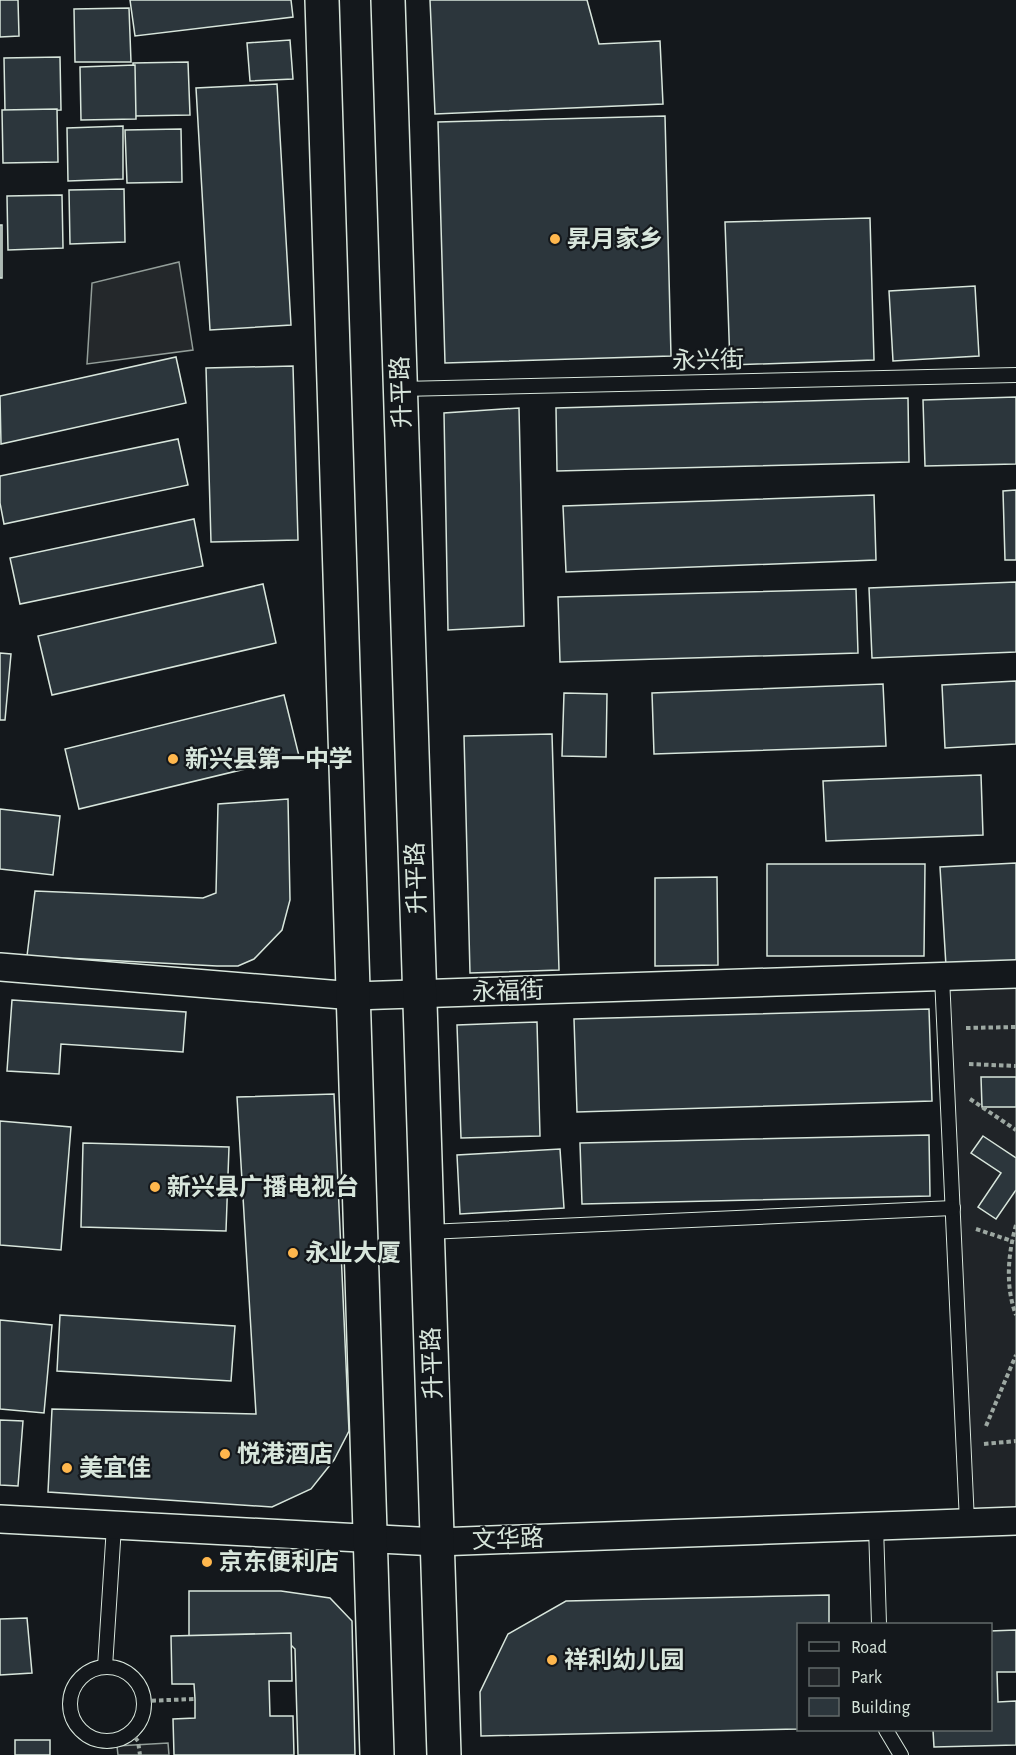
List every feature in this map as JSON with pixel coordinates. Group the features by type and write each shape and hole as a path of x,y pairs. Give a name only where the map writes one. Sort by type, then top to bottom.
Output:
{"street":[{"path":"322,0 377,1755"},
{"name":"升平路","path":"388,0 444,1755"},
{"name":"永福街","path":"0,967 354,996 1016,974"},
{"name":"文华路","path":"0,1519 437,1542 1016,1521"}],"lane":[{"name":"永兴街","path":"401,389 1016,375"},
{"path":"942,977 967,1522"},
{"path":"428,1232 953,1208"},
{"path":"105,1667 114,1526"},
{"path":"876,1526 879,1623"},
{"path":"105,1667 119,1669 131,1675 142,1691 144,1701 143,1714 130,1732 103,1748 78,1729 69,1707 70,1694 81,1677 105,1667"},
{"path":"887,1731 901,1755"}],"path":[{"path":"945,1028 1016,1027"},
{"path":"965,1028 966,1037"},
{"path":"967,1055 968,1073"},
{"path":"946,1066 968,1064 1016,1066"},
{"path":"969,1091 970,1100 1016,1130"},
{"path":"954,1222 1012,1241"},
{"path":"1016,1225 1012,1241 1008,1284 1016,1315"},
{"path":"1008,1284 1016,1283"},
{"path":"1016,1355 979,1444 1016,1441"},
{"path":"144,1701 195,1700"},
{"path":"130,1732 138,1741 140,1755"}],"green space":[{"path":"1016,974 1016,1521 967,1522 942,977"},
{"path":"168,1743 169,1755 118,1755 117,1746"}],"shaded area":[{"path":"179,262 193,350 87,364 92,283"}],"building":[{"path":"0,0 18,0 19,36 0,37"},
{"path":"130,0 291,0 293,17 135,36"},
{"path":"430,0 587,0 599,44 660,41 663,104 435,114"},
{"path":"129,8 131,62 75,62 74,9"},
{"path":"290,40 293,79 250,81 247,43"},
{"path":"60,57 61,110 5,111 4,58"},
{"path":"188,62 190,115 134,116 133,63"},
{"path":"135,65 136,119 81,120 80,67"},
{"path":"277,84 291,325 210,330 196,88"},
{"path":"57,109 58,162 3,163 2,110"},
{"name":"昇月家乡","path":"665,116 671,356 445,363 438,122"},
{"path":"123,126 123,179 68,181 67,128"},
{"path":"181,129 182,182 127,183 125,130"},
{"path":"124,189 125,242 70,244 69,190"},
{"path":"62,195 63,248 8,250 7,196"},
{"path":"870,218 874,360 730,365 725,222"},
{"path":"0,225 2,225 2,278 0,278"},
{"path":"975,286 979,356 893,361 889,291"},
{"path":"176,357 186,403 1,444 0,396"},
{"path":"293,366 298,540 211,542 206,368"},
{"path":"1016,397 1016,464 925,466 923,400"},
{"path":"908,398 909,462 557,471 556,408"},
{"path":"519,408 524,626 448,630 444,413"},
{"path":"178,439 188,485 4,524 0,503 0,476"},
{"path":"1016,490 1016,560 1005,560 1003,491"},
{"path":"874,495 876,560 566,572 563,506"},
{"path":"194,519 203,566 20,604 10,558"},
{"path":"1016,582 1016,652 872,658 869,588"},
{"path":"263,584 276,643 52,695 38,636"},
{"path":"856,589 858,653 560,662 558,597"},
{"path":"0,653 11,654 5,720 0,720"},
{"path":"1016,681 1016,744 945,748 942,685"},
{"path":"883,684 886,746 654,754 652,693"},
{"path":"564,693 607,694 606,757 562,756"},
{"path":"284,695 299,756 79,809 65,749"},
{"path":"552,734 559,970 470,973 464,736"},
{"path":"981,775 983,835 826,841 823,781"},
{"path":"288,799 290,900 282,930 254,959 238,966 217,966 27,956 35,891 203,898 216,893 218,804"},
{"path":"0,809 60,816 53,875 0,869"},
{"path":"1016,863 1016,962 946,966 940,867"},
{"path":"767,864 925,864 924,956 767,956"},
{"path":"717,877 718,965 655,966 655,878"},
{"path":"12,1000 186,1012 183,1052 61,1044 59,1074 7,1071"},
{"path":"929,1009 932,1101 577,1112 574,1019"},
{"path":"537,1022 540,1136 461,1138 457,1025"},
{"path":"981,1077 1016,1077 1016,1107 982,1107"},
{"name":"永业大厦","path":"334,1094 349,1431 334,1460 311,1489 272,1507 48,1492 52,1409 256,1414 237,1097"},
{"path":"0,1121 71,1127 61,1250 0,1245"},
{"path":"929,1135 930,1196 582,1204 580,1143"},
{"path":"983,1136 1016,1158 1016,1190 996,1219 978,1207 1001,1173 971,1153"},
{"name":"新兴县广播电视台","path":"83,1143 229,1147 226,1231 81,1227"},
{"path":"560,1149 564,1208 460,1214 457,1155"},
{"path":"60,1315 235,1326 231,1381 57,1371"},
{"path":"0,1320 52,1325 44,1413 0,1409"},
{"path":"0,1420 23,1421 18,1486 0,1485"},
{"path":"189,1591 281,1591 330,1598 352,1621 355,1755 298,1755 295,1649 281,1635 189,1636"},
{"path":"829,1595 829,1623 797,1623 797,1729 481,1736 480,1692 508,1634 566,1601"},
{"path":"27,1618 32,1673 0,1675 0,1619"},
{"path":"1016,1630 1016,1672 997,1672 998,1702 1016,1701 1016,1745 934,1747 933,1731 992,1731 992,1631"},
{"path":"291,1633 292,1681 269,1681 270,1716 293,1716 294,1755 174,1755 173,1719 195,1718 195,1699 194,1684 172,1684 171,1636"},
{"path":"15,1740 50,1740 50,1755 15,1755"}],"place":[{"name":"昇月家乡","path":"555,239"},
{"name":"新兴县第一中学","path":"173,759"},
{"name":"新兴县广播电视台","path":"155,1187"},
{"name":"永业大厦","path":"293,1253"},
{"name":"悦港酒店","path":"225,1454"},
{"name":"美宜佳","path":"67,1468"},
{"name":"京东便利店","path":"207,1562"},
{"name":"祥利幼儿园","path":"552,1660"}]}
